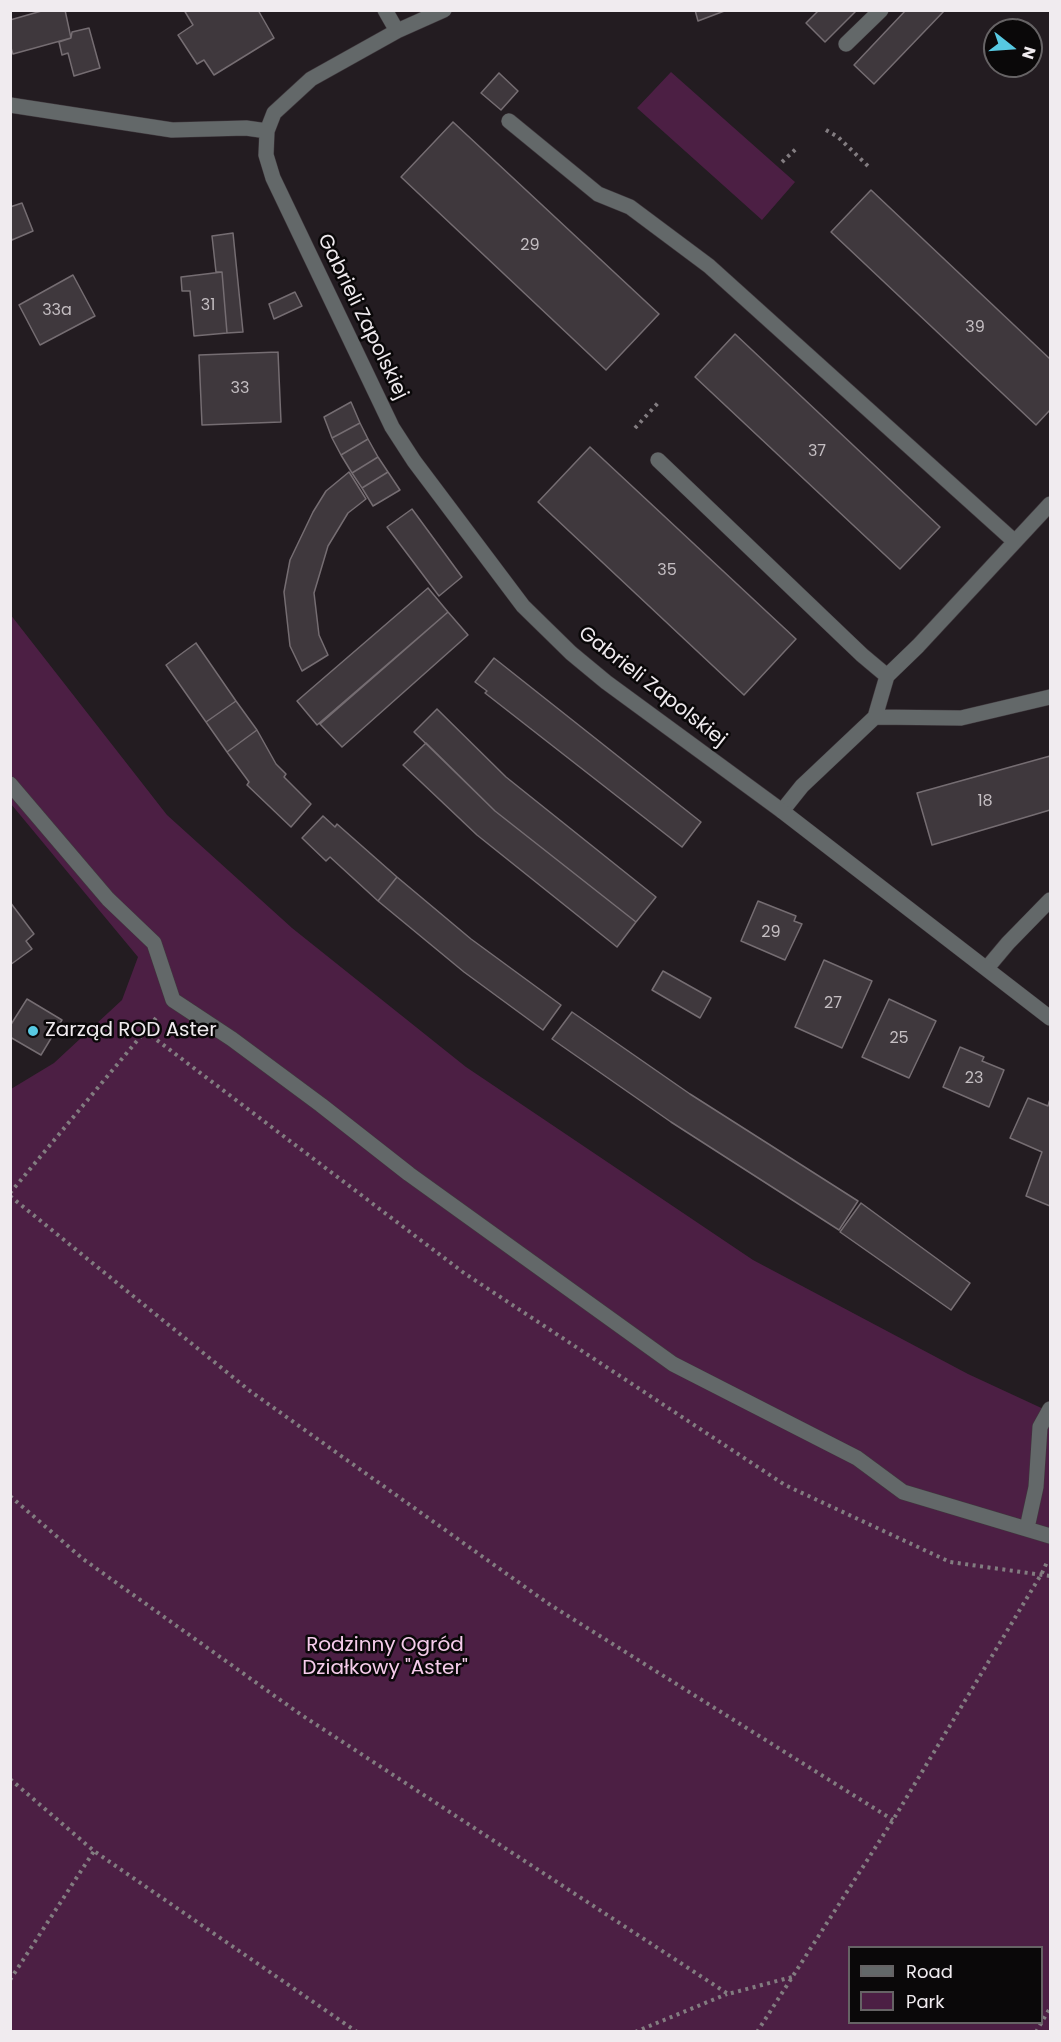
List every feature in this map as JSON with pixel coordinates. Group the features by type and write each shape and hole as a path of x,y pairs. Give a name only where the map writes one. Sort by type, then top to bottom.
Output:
{"street":[{"path":"385,10 397,30"},
{"path":"10,105 172,130 246,128 267,131 274,113 311,79 397,30 444,10"},
{"path":"846,44 881,10"},
{"path":"509,121 598,194 630,207 709,266 1014,541"},
{"name":"Gabrieli Zapolskiej","path":"267,131 266,155 273,178 392,427 414,461 523,606 571,653 606,682 782,811 1050,1018"},
{"path":"658,460 862,655 887,676"},
{"path":"782,811 802,786 875,717 887,676 926,638 1050,504"},
{"path":"875,717 961,718 1050,697"},
{"path":"10,784 108,899 154,943 173,1000 232,1039 409,1174 673,1364 857,1458 903,1492 1050,1536"},
{"path":"987,968 1050,900"},
{"path":"1027,1528 1036,1487 1040,1427 1050,1409"}],"path":[{"path":"826,130 838,137 870,168"},
{"path":"782,162 797,148"},
{"path":"635,428 658,403"},
{"path":"173,1000 10,1194 250,1391 539,1597 893,1820"},
{"path":"145,1031 464,1273 785,1485 950,1562 1042,1573 1050,1576"},
{"path":"10,1496 83,1559 300,1714 728,1994"},
{"path":"757,2031 893,1820 1042,1573 1050,1554"},
{"path":"10,1779 94,1851 357,2031"},
{"path":"10,1980 94,1851"},
{"path":"635,2031 728,1994 792,1977"}],"green space":[{"path":"671,72 795,182 762,220 637,108"},
{"name":"Rodzinny Ogród Działkowy \"Aster\"","path":"10,614 167,815 292,928 466,1067 753,1260 968,1374 1050,1412 1050,2031 11,2031 11,1089 54,1063 122,1000 138,957 11,804"}],"building":[{"path":"45,10 65,10 71,38 13,54 10,45 10,20"},
{"path":"184,10 258,10 274,38 214,75 204,60 197,64 178,35 193,25"},
{"path":"695,10 727,10 698,21"},
{"path":"819,10 857,10 825,42 806,23"},
{"path":"906,10 945,10 874,84 854,65"},
{"path":"89,28 100,68 74,76 68,53 62,55 59,42 71,38 72,32"},
{"path":"499,73 518,91 501,110 481,93"},
{"path":"453,122 659,314 606,370 401,177"},
{"path":"871,190 1050,359 1050,410 1036,425 831,232"},
{"path":"22,203 33,231 12,240 10,207"},
{"path":"233,233 243,332 227,333 222,272 216,272 212,236"},
{"path":"222,272 227,333 194,336 190,291 182,291 181,277"},
{"path":"73,275 95,316 40,345 19,305"},
{"path":"295,292 302,306 274,319 269,304"},
{"path":"735,334 940,527 900,569 695,377"},
{"path":"278,352 281,422 202,425 199,355"},
{"path":"351,402 360,423 332,438 324,417"},
{"path":"360,423 368,439 341,455 332,438"},
{"path":"368,439 378,457 352,473 341,455"},
{"path":"590,447 796,639 744,695 538,502"},
{"path":"378,457 388,472 362,488 352,473"},
{"path":"349,472 366,499 348,513 328,546 314,593 319,635 328,655 302,671 290,646 284,592 290,560 313,512 326,491"},
{"path":"388,472 400,490 373,506 362,488"},
{"path":"412,509 462,577 439,596 387,527"},
{"path":"428,588 448,612 317,725 297,701"},
{"path":"448,612 468,635 342,747 320,724"},
{"path":"196,643 236,701 206,722 166,665"},
{"path":"494,658 701,822 682,847 485,693 487,691 475,682"},
{"path":"236,701 257,730 227,752 206,722"},
{"path":"437,709 506,777 656,897 636,922 495,811 414,732"},
{"path":"257,730 276,764 286,774 284,777 311,804 291,827 247,785 249,782 227,752"},
{"path":"426,743 495,811 636,922 617,947 477,835 403,765"},
{"path":"1050,756 1050,810 932,845 917,793"},
{"path":"323,816 335,827 337,824 397,877 378,901 330,857 326,861 302,838"},
{"path":"397,877 471,939 561,1005 543,1030 464,972 378,901"},
{"path":"758,901 796,916 794,921 802,924 785,960 741,941"},
{"path":"10,902 34,934 26,941 32,949 10,965"},
{"path":"824,960 872,981 842,1048 795,1027"},
{"path":"663,971 711,998 700,1018 652,990"},
{"name":"Zarząd ROD Aster","path":"27,999 62,1020 41,1055 10,1037 10,1026"},
{"path":"889,999 936,1021 909,1078 862,1057"},
{"path":"572,1012 690,1094 858,1201 839,1230 671,1122 552,1039"},
{"path":"960,1047 984,1057 982,1061 1004,1070 989,1107 943,1087"},
{"path":"1028,1098 1048,1106 1050,1099 1050,1206 1026,1196 1042,1152 1010,1138"},
{"path":"861,1203 970,1283 951,1310 840,1232"}],"place":[{"name":"Zarząd ROD Aster","path":"33,1031"}]}
